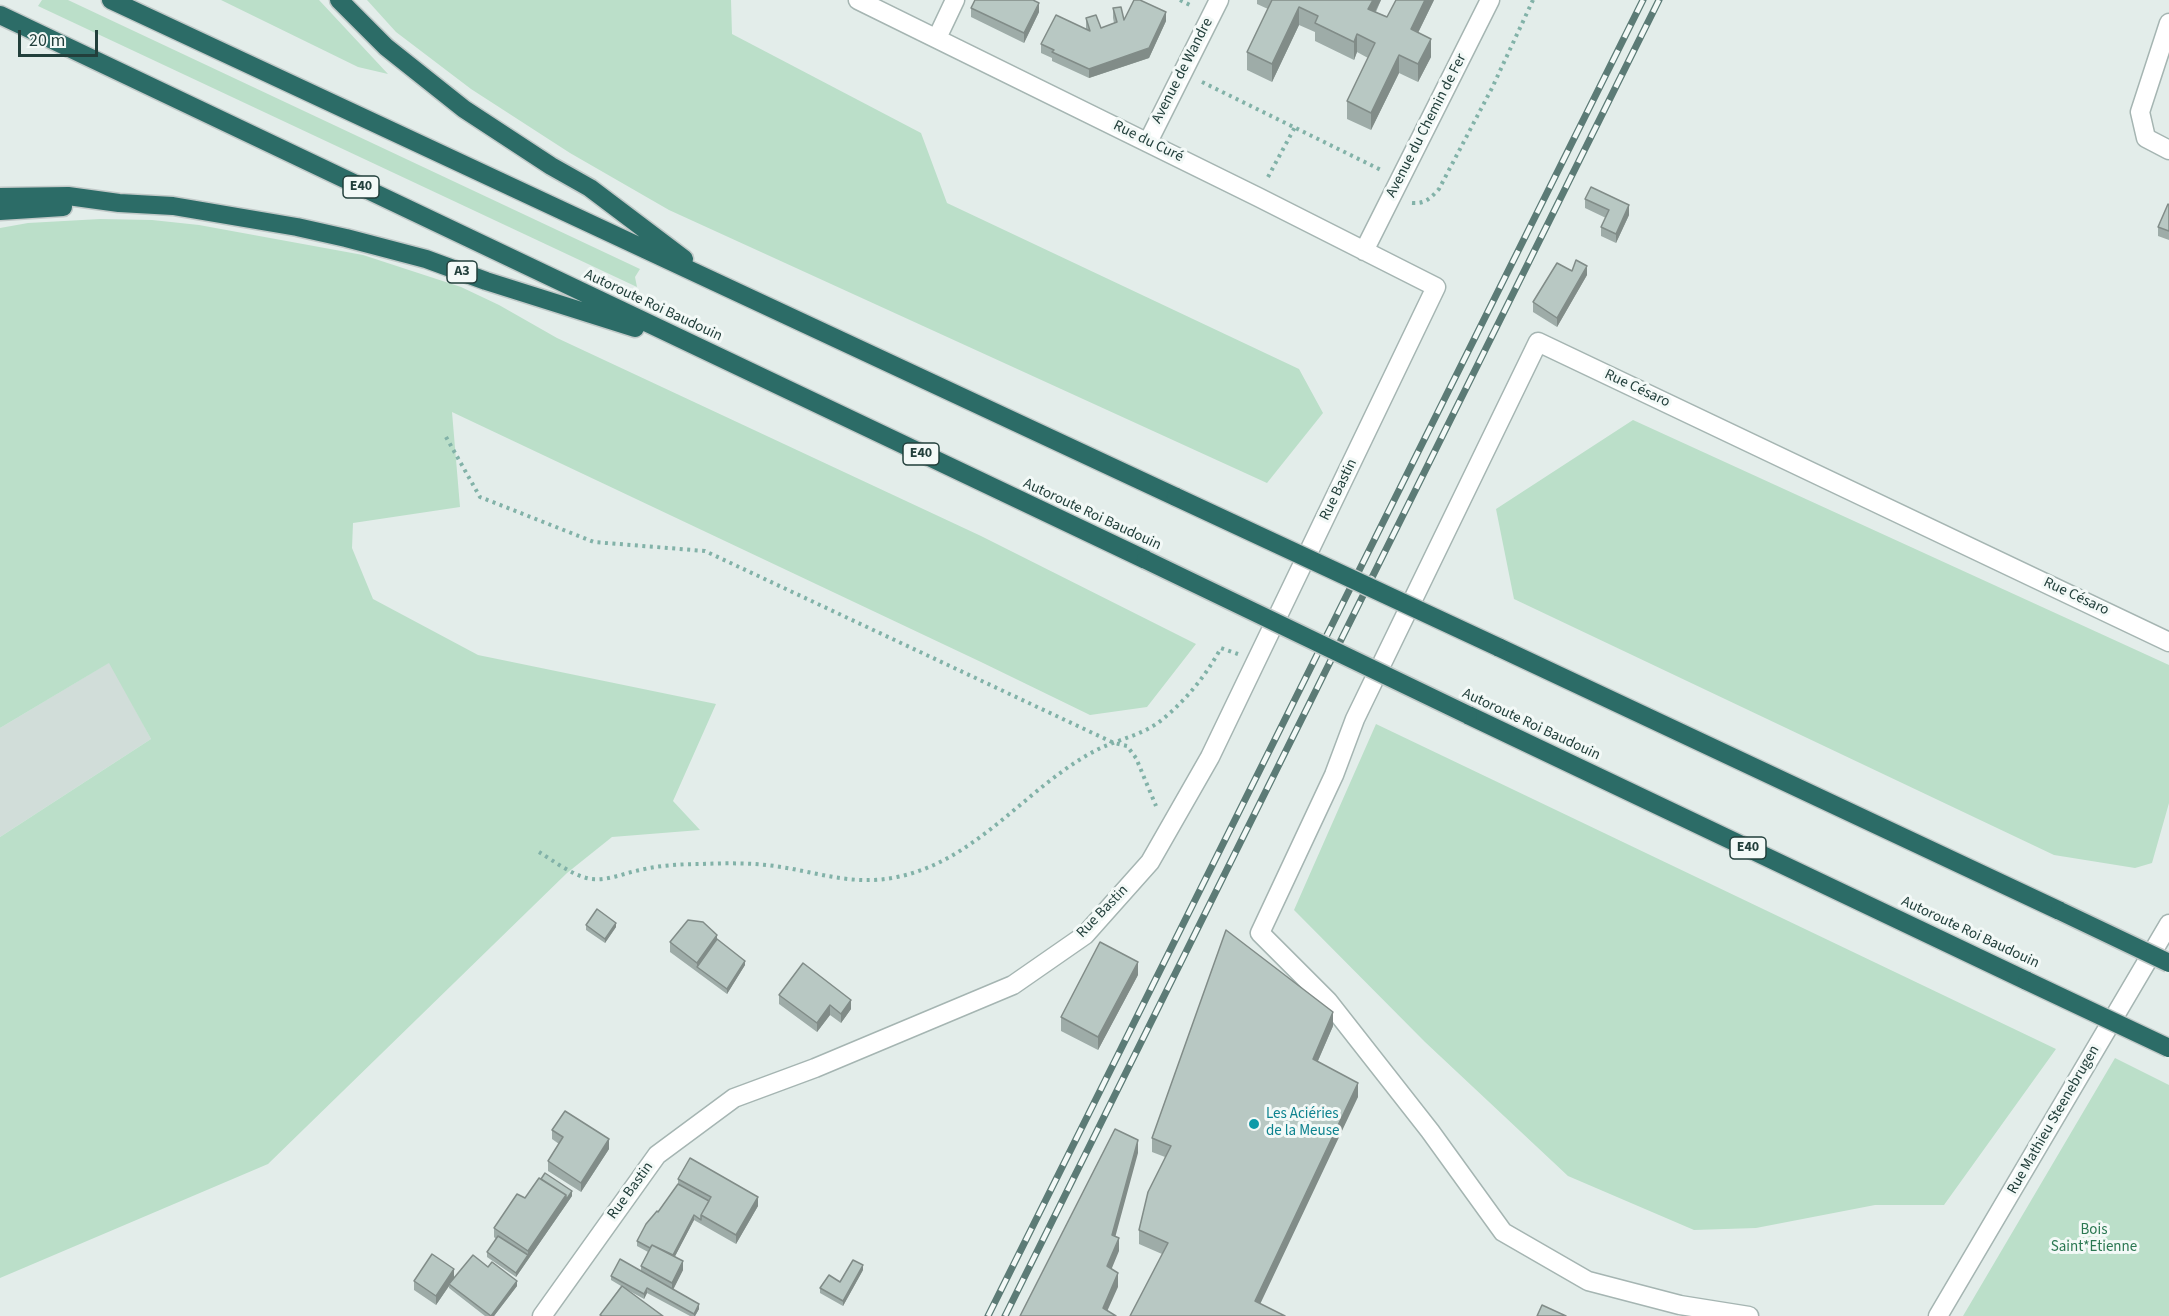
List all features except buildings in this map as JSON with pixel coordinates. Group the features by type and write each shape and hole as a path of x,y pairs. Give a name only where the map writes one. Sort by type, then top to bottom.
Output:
{"highway":[{"path":"111,0 1498,647 2169,963"},
{"path":"339,0 386,47 464,109 551,166 590,188 713,282"},
{"name":"Autoroute Roi Baudouin","path":"0,15 2169,1048"},
{"name":"A3","path":"0,197 68,196 119,203 198,209 355,240 426,259 486,281 698,347"},
{"name":"A3","path":"0,211 119,203"}],"street":[{"name":"Rue du Curé","path":"858,0 1436,287"},
{"path":"937,38 956,0"},
{"name":"Avenue de Wandre","path":"1148,142 1219,0"},
{"name":"Avenue du Chemin de Fer","path":"1364,251 1491,0"},
{"path":"2169,23 2140,111 2146,138 2169,150"},
{"name":"Rue Bastin","path":"542,1316 657,1155 734,1098 815,1068 1013,985 1085,935 1150,862 1210,757 1436,287"},
{"name":"Rue Césaro","path":"1749,1316 1680,1305 1588,1281 1503,1232 1430,1131 1328,1001 1260,933 1334,775 1355,719 1538,342 2169,642"},
{"name":"Rue Mathieu Steenebrugen","path":"1938,1316 2169,924"}],"path":[{"path":"1183,72 1295,127 1396,187 1408,202 1419,203 1430,199 1439,189 1492,88 1533,0"},
{"path":"1258,197 1295,127"},
{"path":"447,437 480,497 594,542 705,551 1114,743 1127,746 1136,758 1161,815 1173,822"},
{"path":"539,852 588,878 602,879 639,870 680,864 710,863 766,865 843,880 897,877 922,870 949,857 995,827 1034,793 1091,752 1141,734 1162,720 1186,699 1221,648 1257,660"}],"shaded area":[{"path":"110,662 151,739 0,837 0,728"}],"green space":[{"path":"42,0 68,0 640,269 635,277 637,287 38,6"},
{"path":"221,0 319,0 388,74 358,67"},
{"path":"367,0 731,0 732,34 921,133 947,203 1299,369 1323,413 1267,483 669,210 570,153 471,89 396,32"},
{"path":"100,219 152,220 199,225 363,255 461,287 499,305 557,338 981,536 1196,644 1147,707 1090,715 452,412 460,507 353,523 352,548 373,599 478,655 716,704 673,801 700,830 612,837 567,873 268,1164 0,1278 0,837 151,739 109,663 0,728 0,228 28,223"},
{"path":"1633,420 2169,665 2169,803 2152,863 2135,868 2054,855 1514,599 1496,509"},
{"path":"1376,724 2056,1049 1944,1205 1875,1205 1756,1228 1694,1230 1568,1176 1425,1042 1294,910"},
{"name":"Bois Saint*Etienne","path":"2115,1058 2169,1085 2169,1316 1963,1316"}],"railway":[{"path":"988,1316 1643,0"},
{"path":"1005,1316 1659,0"}],"place":[{"name":"Les Aciéries de la Meuse","path":"1254,1124"}]}
